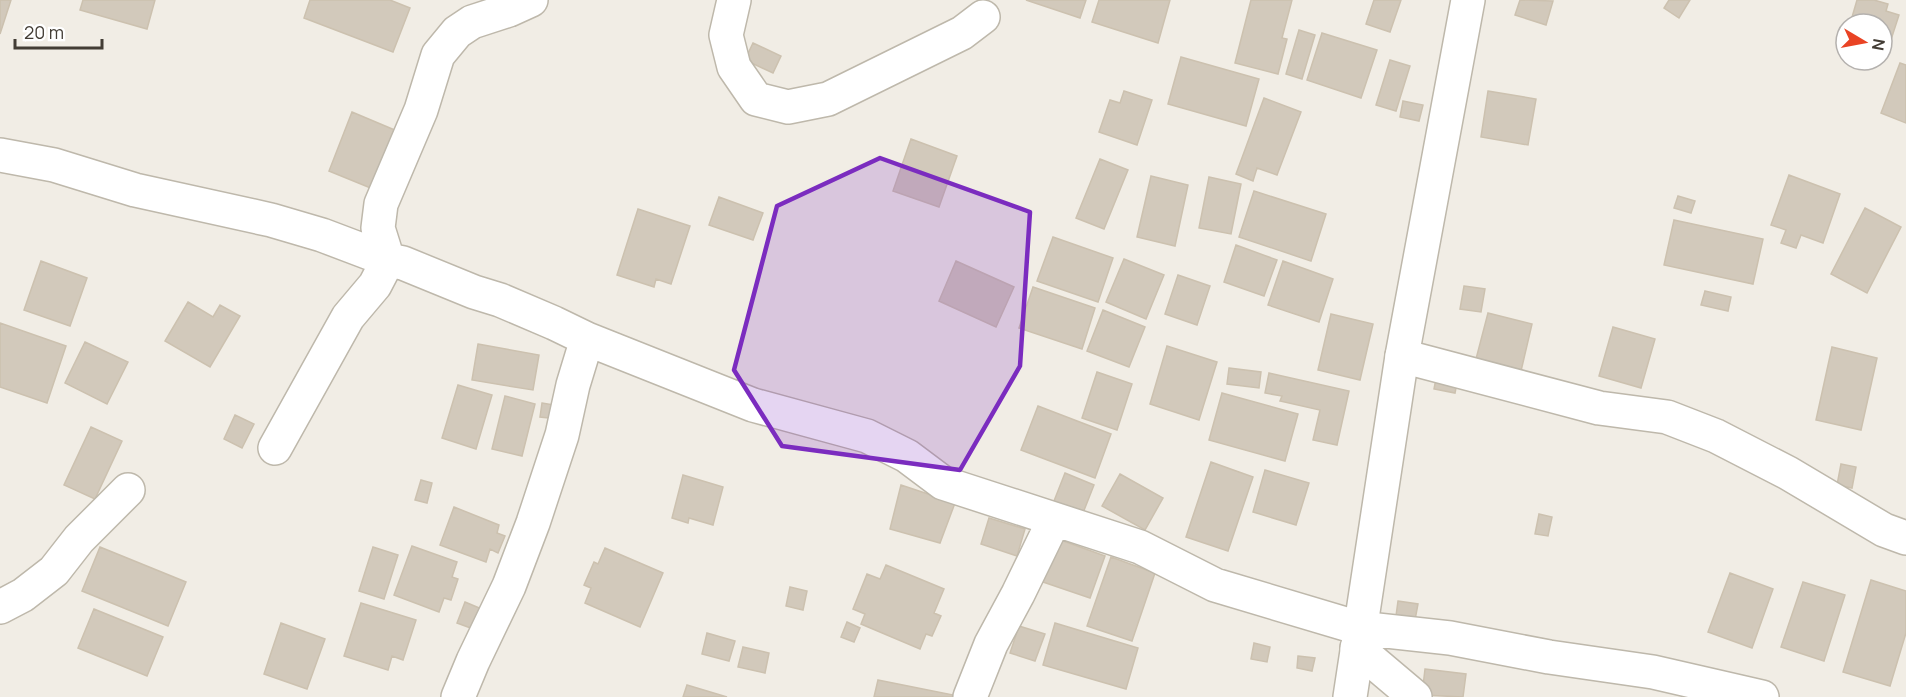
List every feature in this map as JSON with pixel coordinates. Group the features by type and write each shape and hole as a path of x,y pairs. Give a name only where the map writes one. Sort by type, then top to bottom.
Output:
{"street":[{"path":"275,448 348,318 375,285 388,260 378,228 381,204 421,110 438,55 457,32 472,22 531,0"},
{"path":"734,0 726,35 734,67 756,99 788,107 828,99 962,33 983,17"},
{"path":"1350,697 1402,356 1468,0"},
{"path":"0,155 54,165 135,190 271,220 403,263 500,300 587,339 753,405 867,436 907,456 943,483 1140,547 1215,585 1358,638 1450,638 1549,657 1653,672 1754,696"},
{"path":"458,697 472,661 508,586 533,523 562,435 573,385 587,339"},
{"path":"1402,356 1599,408 1667,417 1737,446 1788,473 1884,530 1906,538"},
{"path":"0,607 23,595 54,571 79,539 128,490"},
{"path":"970,697 991,644 1054,520"},
{"path":"1358,638 1415,697"}],"highlighted area":[{"path":"880,158 1030,212 1020,366 960,470 782,446 734,370 777,206"}],"building":[{"path":"0,0 11,0 0,34"},
{"path":"83,0 155,0 147,29 80,10"},
{"path":"310,0 390,0 410,8 393,52 304,18"},
{"path":"1026,0 1086,0 1080,18"},
{"path":"1099,0 1170,0 1158,43 1092,22"},
{"path":"1251,0 1292,0 1282,38 1287,39 1278,74 1235,63"},
{"path":"1374,0 1401,0 1390,32 1366,24"},
{"path":"1520,0 1553,1 1546,25 1515,15"},
{"path":"1669,0 1690,0 1679,18 1664,8"},
{"path":"1857,0 1874,0 1888,4 1886,11 1889,12 1854,12"},
{"path":"1894,13 1899,15 1894,30"},
{"path":"1299,30 1315,35 1302,79 1286,74"},
{"path":"1322,33 1377,50 1361,98 1307,80"},
{"path":"753,43 781,56 773,73 745,60"},
{"path":"1181,57 1259,79 1246,126 1168,104"},
{"path":"1390,60 1410,66 1396,111 1376,105"},
{"path":"1900,63 1906,65 1906,123 1881,113"},
{"path":"1124,91 1152,100 1137,145 1099,132 1110,100 1120,103"},
{"path":"1488,91 1536,99 1528,145 1481,137"},
{"path":"1264,98 1301,112 1277,175 1257,168 1253,181 1236,174"},
{"path":"1403,101 1423,105 1419,121 1400,117"},
{"path":"352,112 397,131 373,189 329,171"},
{"path":"911,139 957,156 939,207 893,191"},
{"path":"1100,159 1128,170 1104,229 1076,218"},
{"path":"1789,175 1840,194 1823,243 1801,235 1796,248 1781,243 1786,230 1771,225"},
{"path":"1151,176 1188,185 1175,246 1137,237"},
{"path":"1209,177 1241,184 1231,234 1199,228"},
{"path":"1254,191 1326,214 1311,261 1239,237"},
{"path":"1678,196 1695,201 1691,213 1674,208"},
{"path":"719,197 763,213 753,240 709,225"},
{"path":"1865,208 1901,227 1867,293 1831,274"},
{"path":"638,209 690,226 671,284 656,279 654,287 617,275"},
{"path":"1674,220 1763,239 1753,284 1664,265"},
{"path":"1053,237 1113,258 1098,302 1037,281"},
{"path":"1236,245 1277,260 1264,296 1224,282"},
{"path":"1124,259 1164,275 1146,319 1106,302"},
{"path":"41,261 87,278 70,326 24,310"},
{"path":"956,261 1014,287 996,327 939,301"},
{"path":"1283,261 1333,279 1319,322 1268,305"},
{"path":"1178,275 1210,286 1197,325 1165,314"},
{"path":"1464,286 1485,289 1481,312 1460,309"},
{"path":"1033,287 1095,308 1082,349 1019,328"},
{"path":"1705,291 1731,297 1728,311 1701,305"},
{"path":"188,302 213,317 220,305 240,316 210,367 165,341"},
{"path":"1103,310 1145,327 1129,367 1087,351"},
{"path":"1488,313 1532,324 1521,371 1476,359"},
{"path":"1331,314 1373,324 1360,380 1318,370"},
{"path":"0,323 66,346 47,403 0,387"},
{"path":"1613,327 1655,339 1641,388 1599,376"},
{"path":"85,342 128,362 107,404 65,383"},
{"path":"478,344 539,355 533,390 472,380"},
{"path":"1167,346 1217,362 1199,420 1150,404"},
{"path":"1832,347 1877,358 1861,430 1816,420"},
{"path":"1229,368 1261,372 1259,388 1227,384"},
{"path":"1097,372 1132,384 1117,430 1082,418"},
{"path":"1269,373 1349,391 1337,445 1313,440 1320,410 1280,401 1282,396 1265,393"},
{"path":"1437,374 1458,378 1455,393 1434,389"},
{"path":"458,385 492,395 476,449 442,438"},
{"path":"1222,393 1298,414 1285,461 1209,440"},
{"path":"505,396 535,404 522,456 492,449"},
{"path":"542,403 560,406 558,419 540,417"},
{"path":"1038,406 1111,434 1095,478 1021,450"},
{"path":"235,415 254,424 242,448 224,439"},
{"path":"91,427 122,441 95,499 64,485"},
{"path":"1211,462 1253,477 1228,551 1186,537"},
{"path":"1841,464 1856,467 1852,488 1837,485"},
{"path":"1265,470 1309,483 1296,525 1253,512"},
{"path":"1065,473 1094,485 1081,518 1052,506"},
{"path":"1120,474 1163,498 1145,530 1102,506"},
{"path":"683,475 723,487 713,525 689,518 688,523 672,518"},
{"path":"421,480 432,483 427,503 415,500"},
{"path":"901,485 955,503 940,543 890,529"},
{"path":"454,507 499,525 497,533 505,536 498,553 490,549 486,562 440,545"},
{"path":"1539,514 1552,517 1548,536 1535,534"},
{"path":"989,518 1025,529 1017,556 981,544"},
{"path":"1055,538 1105,556 1090,598 1040,581"},
{"path":"412,546 457,562 452,577 458,579 451,600 444,598 439,612 394,595"},
{"path":"100,547 186,582 168,626 82,591"},
{"path":"373,547 398,555 384,599 359,591"},
{"path":"605,548 663,573 640,627 585,603 591,588 584,585 594,562 598,564"},
{"path":"1111,557 1155,573 1132,641 1087,626"},
{"path":"886,565 944,589 934,613 941,616 932,636 926,634 920,649 861,624 865,614 853,609 867,574 880,579"},
{"path":"1730,573 1773,589 1752,648 1708,632"},
{"path":"1871,580 1906,591 1906,633 1890,686 1843,672"},
{"path":"1803,582 1845,595 1824,661 1781,647"},
{"path":"790,587 807,591 803,610 786,606"},
{"path":"1398,601 1418,604 1415,620 1396,616"},
{"path":"465,602 484,610 476,630 457,623"},
{"path":"361,603 416,620 403,660 392,656 388,670 344,656"},
{"path":"94,609 163,637 147,676 78,648"},
{"path":"847,622 860,628 854,642 841,637"},
{"path":"281,623 325,639 307,689 264,674"},
{"path":"1055,623 1138,648 1126,689 1043,665"},
{"path":"1019,626 1045,634 1035,661 1010,653"},
{"path":"707,633 735,641 729,661 702,654"},
{"path":"1254,643 1270,647 1267,662 1251,659"},
{"path":"743,647 769,653 765,673 738,667"},
{"path":"1298,656 1315,658 1312,671 1297,668"},
{"path":"1425,669 1466,674 1463,697 1422,695"},
{"path":"878,680 953,695 952,697 874,697"},
{"path":"687,685 727,697 683,697"}]}
